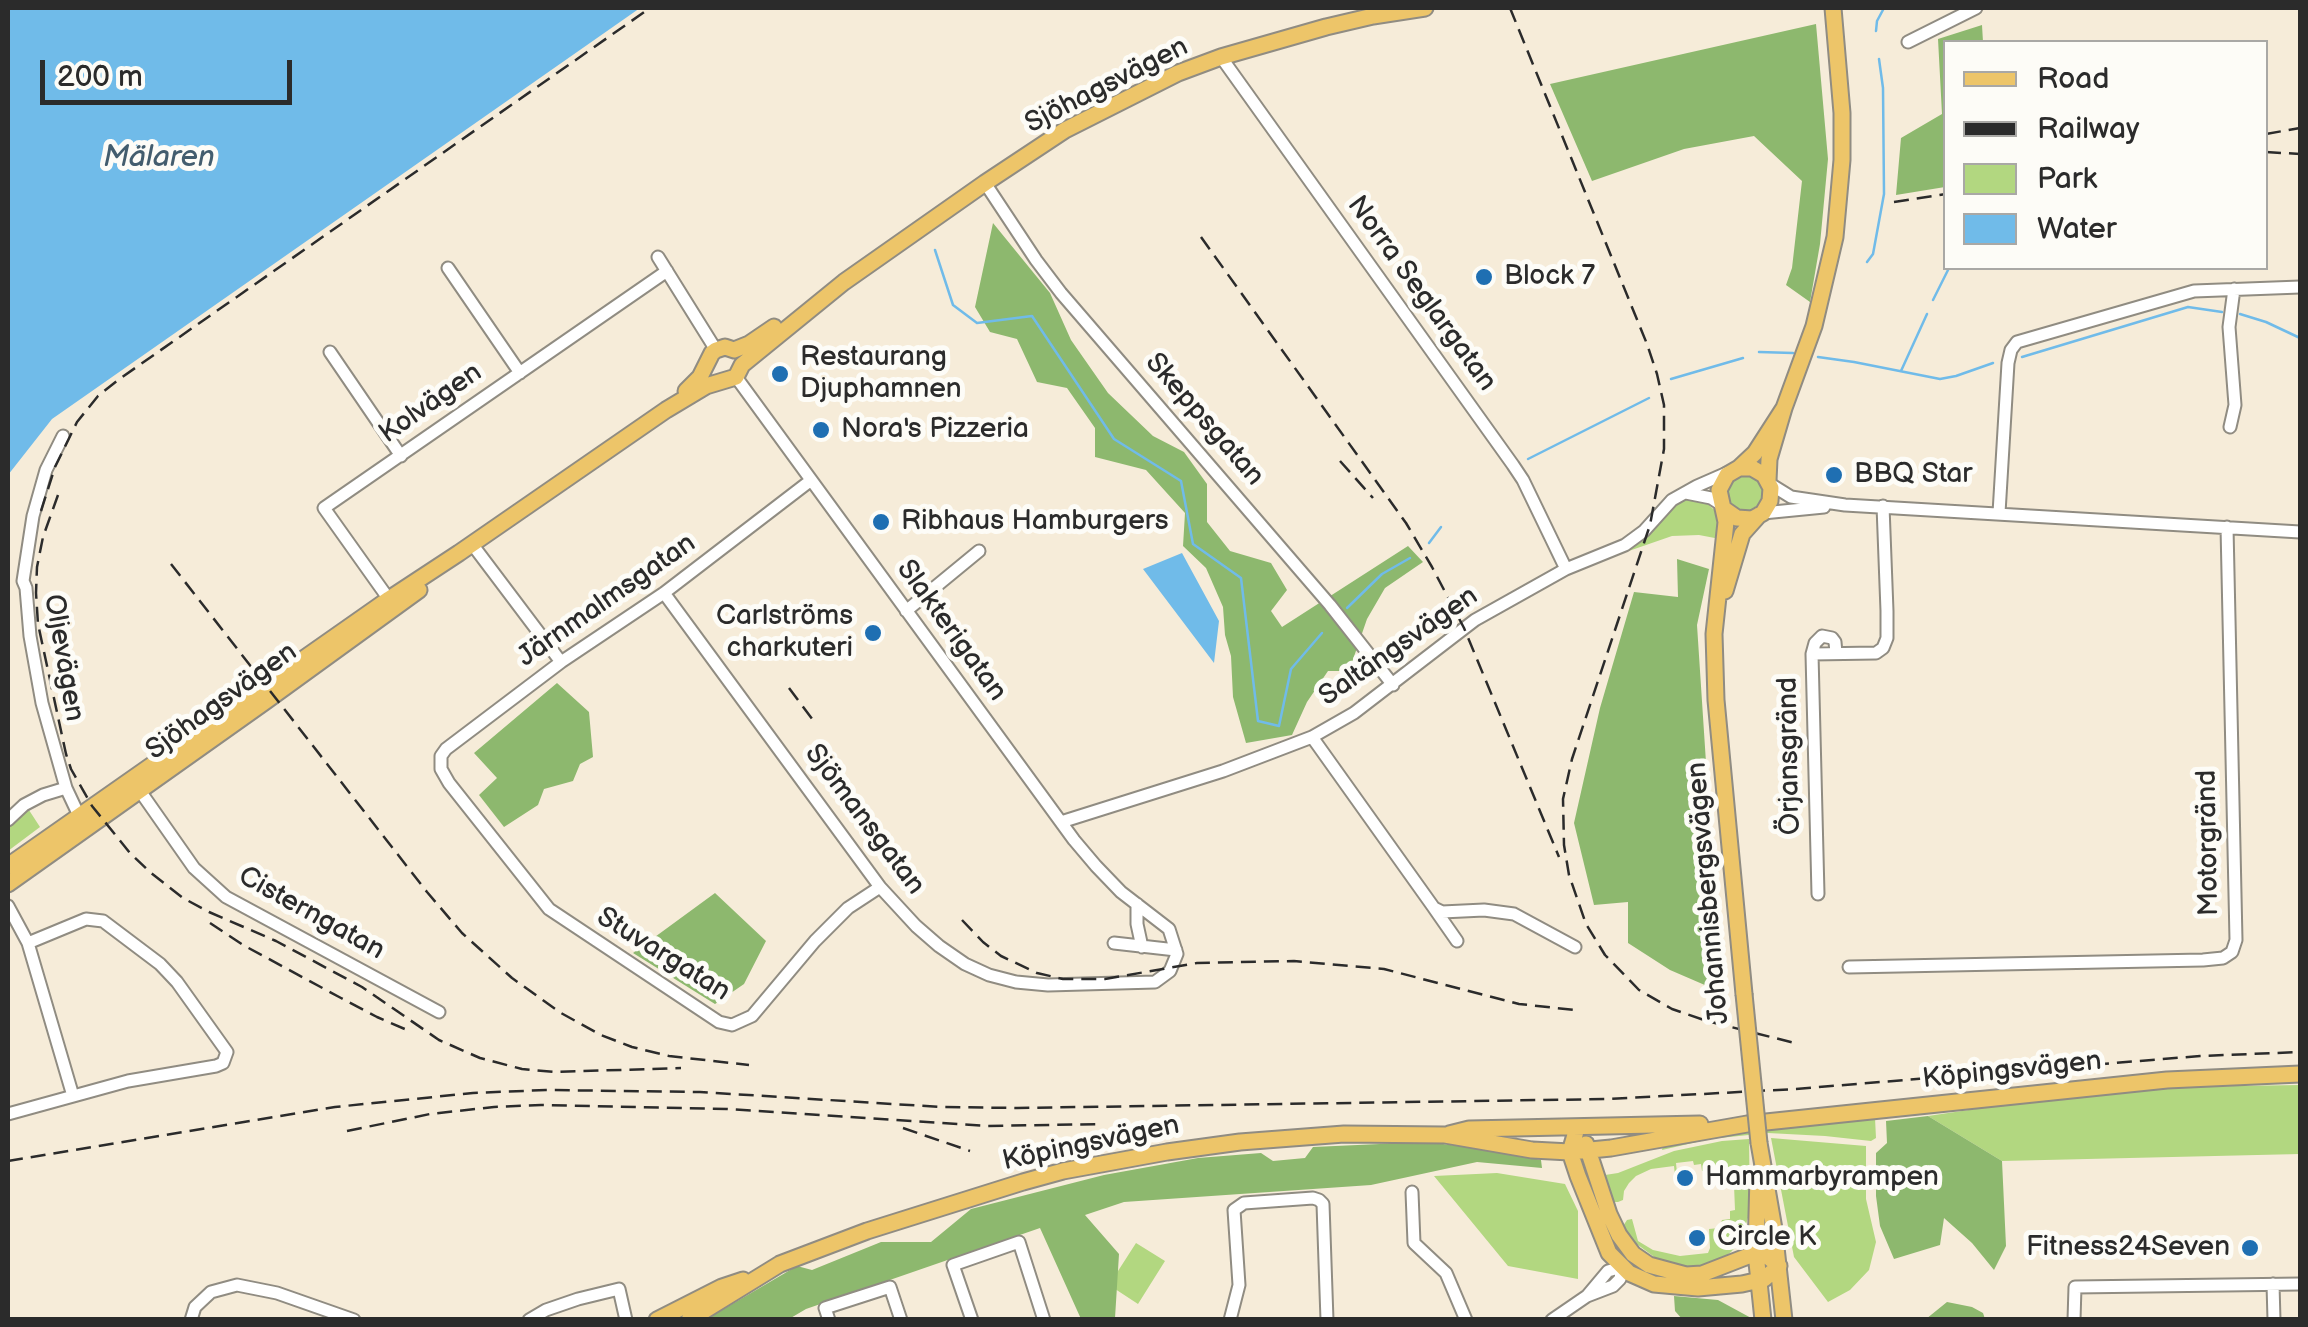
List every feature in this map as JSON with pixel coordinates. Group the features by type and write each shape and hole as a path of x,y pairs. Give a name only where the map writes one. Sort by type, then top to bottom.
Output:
{"main road":[{"name":"Sjöhagsvägen","path":"8,866 136,786 441,572 466,549 733,368 748,344 1065,130 1178,73 1221,56 1341,23 1425,8"},
{"path":"1784,408 1755,453 1724,478 1720,486 1723,507 1742,520 1761,514 1770,502 1769,459 1820,306 1835,237 1842,113 1833,9"},
{"path":"725,348 733,368 712,374 712,357 725,348"},
{"name":"Sjöhagsvägen","path":"666,410 700,378 712,357"},
{"path":"1736,469 1757,470 1769,483"},
{"name":"Johannisbergsvägen","path":"1723,507 1726,532 1714,634 1716,700 1759,1145 1784,1320"},
{"name":"Johannisbergsvägen","path":"1714,634 1742,534 1761,514"},
{"name":"Sjöhagsvägen","path":"8,884 82,821"},
{"name":"Köpingsvägen","path":"689,1320 761,1274 867,1230 972,1196 1086,1166 1167,1152 1344,1134 1445,1134 1532,1150 1570,1152 1747,1124 2167,1080 2300,1076"},
{"name":"Köpingsvägen","path":"1445,1134 1469,1129 1747,1124"},
{"path":"1577,1128 1596,1171 1610,1253 1622,1267 1654,1284 1738,1294 1762,1314"},
{"path":"1577,1128 1570,1152 1578,1176"},
{"name":"Johannisbergsvägen","path":"1759,1145 1756,1252 1762,1314"},
{"path":"1596,1171 1611,1148"},
{"path":"1532,1150 1563,1160 1633,1254 1656,1269 1702,1274 1756,1252 1779,1266 1764,1279 1698,1288"},
{"path":"1724,1266 1756,1228"},
{"path":"1622,1267 1633,1254"},
{"name":"Köpingsvägen","path":"657,1320 722,1287 761,1274"}],"street":[{"path":"1908,42 1976,8"},
{"name":"Norra Seglargatan","path":"1221,56 1513,465 1566,569"},
{"name":"Skeppsgatan","path":"985,183 1061,293 1330,604 1393,684"},
{"path":"658,257 712,357"},
{"path":"448,268 520,373"},
{"name":"Kolvägen","path":"392,604 324,508 667,271"},
{"path":"1999,513 2008,363 2010,350 2017,342 2194,291 2300,287"},
{"path":"2230,427 2235,405 2229,326 2234,289"},
{"path":"330,352 400,456"},
{"name":"Slakterigatan","path":"733,368 810,482 1061,822 1096,866 1169,929 1175,946"},
{"name":"Oljevägen","path":"63,436 46,470 33,516 23,581 42,703 66,788 82,821"},
{"name":"Saltängsvägen","path":"1061,822 1222,771 1312,736 1354,713 1475,620 1566,569 1626,545 1672,500 1736,469"},
{"name":"Järnmalmsgatan","path":"440,766 446,749 561,662 664,593 810,482"},
{"path":"1769,483 1791,497 1844,505 2300,532"},
{"path":"1686,493 1711,498 1723,507"},
{"path":"1761,514 1844,505"},
{"name":"Örjansgränd","path":"1818,894 1812,654 1876,653 1887,638 1883,506"},
{"name":"Motorgränd","path":"1849,967 2204,960 2223,958 2232,952 2236,940 2227,527"},
{"path":"466,549 561,662"},
{"path":"906,611 979,551"},
{"name":"Sjömansgatan","path":"664,593 880,887 916,926 964,964 1016,982 1156,982 1170,972 1177,954 1175,946"},
{"path":"1312,736 1457,942"},
{"name":"Stuvargatan","path":"440,766 548,910 718,1022 732,1025 752,1016 815,940 848,908 880,887"},
{"name":"Cisterngatan","path":"136,786 194,868 226,897 439,1012"},
{"path":"8,820 43,794 66,788"},
{"path":"1138,904 1142,947"},
{"path":"8,906 28,943 72,1096"},
{"path":"1434,908 1442,912 1484,910 1514,914 1576,946"},
{"path":"8,1114 128,1082 216,1066 223,1063 227,1052 160,964 103,920 86,920 28,943"},
{"path":"1114,943 1175,946"},
{"path":"1412,1192 1414,1243 1446,1273 1466,1320"},
{"path":"1230,1320 1239,1284 1233,1212 1245,1203 1313,1198 1322,1204 1327,1320"},
{"path":"972,1320 953,1265 1018,1242 1044,1320"},
{"path":"1552,1320 1587,1296 1608,1271 1622,1267"},
{"path":"191,1320 195,1307 211,1292 237,1284 302,1300 354,1320"},
{"path":"2273,1284 2274,1320"},
{"path":"2074,1320 2075,1287 2300,1284"},
{"path":"827,1314 890,1288 901,1320"},
{"path":"529,1320 578,1298 619,1289 626,1320"}],"green space":[{"path":"1816,24 1828,159 1810,302 1786,285 1792,268 1802,181 1754,136 1684,149 1592,181 1550,84"},
{"path":"1982,25 1983,40 1943,40 1943,187 1896,195 1901,138 1942,114 1938,39"},
{"path":"993,223 1050,293 1071,340 1108,393 1153,436 1184,452 1207,484 1207,522 1230,551 1271,563 1287,590 1271,611 1282,627 1408,546 1423,562 1385,588 1367,619 1349,671 1328,671 1307,702 1292,735 1246,743 1233,697 1223,607 1206,568 1183,546 1185,513 1146,470 1095,457 1095,428 1067,388 1037,382 1017,339 990,332 975,307"},
{"path":"1745,474 1759,479 1764,493 1759,507 1745,512 1731,507 1726,493 1731,479"},
{"path":"1689,499 1704,501 1718,513 1720,539 1672,536 1623,553 1648,535 1677,504"},
{"path":"1677,559 1709,569 1697,625 1721,992 1670,970 1628,943 1628,902 1594,905 1574,823 1600,708 1634,592 1678,597"},
{"path":"557,683 589,712 593,757 580,764 573,781 544,789 538,805 504,827 479,795 497,778 474,753"},
{"path":"25,804 40,827 8,851 8,821"},
{"path":"715,893 766,941 744,984 715,1004 633,953"},
{"path":"2300,1085 2300,1154 2002,1161 1928,1116 2070,1095 2170,1087"},
{"path":"1928,1116 2002,1161 2006,1246 1994,1270 1944,1218 1940,1245 1894,1259 1880,1226 1876,1153 1887,1143 1886,1121"},
{"path":"1875,1118 1876,1138 1871,1141 1768,1133 1710,1139 1662,1150 1663,1146 1711,1134"},
{"path":"1771,1138 1866,1146 1866,1199 1876,1242 1869,1270 1850,1290 1828,1302 1794,1257"},
{"path":"1749,1139 1750,1211 1741,1241 1731,1252 1719,1261 1685,1268 1657,1259 1634,1242 1623,1226 1632,1219 1638,1241 1653,1250 1680,1256 1708,1253 1709,1229 1719,1228 1722,1220 1730,1219 1730,1211 1735,1210 1734,1185 1729,1185 1728,1170 1702,1171 1701,1164 1694,1165 1693,1161 1676,1163 1677,1173 1683,1175 1675,1176 1674,1166 1651,1169 1629,1183 1623,1200 1618,1202 1610,1197 1605,1175 1674,1151"},
{"path":"1402,1143 1506,1152 1541,1160 1542,1168 1477,1162 1371,1185 1124,1202 1085,1215 1119,1254 1113,1319 1081,1319 1040,1228 806,1309 789,1319 705,1320 797,1266 812,1270 881,1242 931,1242 971,1209 1104,1175 1198,1158 1261,1153 1273,1161 1305,1158 1313,1147"},
{"path":"1497,1173 1565,1184 1578,1211 1578,1279 1508,1266 1434,1176"},
{"path":"1136,1243 1165,1261 1138,1304 1109,1285"},
{"path":"1674,1296 1718,1300 1753,1319 1682,1319 1675,1311"},
{"path":"1947,1302 1972,1307 1983,1313 1985,1319 1926,1319"}],"water":[{"name":"Mälaren","path":"8,8 640,8 52,419 8,475"},
{"path":"1182,553 1219,621 1214,663 1143,569"}],"waterway":[{"path":"1876,31 1884,8"},
{"path":"1867,262 1873,254 1884,194 1879,59"},
{"path":"935,250 953,305 977,323 1032,316 1114,439 1181,481 1193,544 1241,578 1258,721 1279,726 1291,669 1322,633"},
{"path":"1933,300 1948,270"},
{"path":"2022,357 2188,307 2222,312"},
{"path":"1901,371 1927,314"},
{"path":"2240,314 2300,338"},
{"path":"1759,352 1793,353"},
{"path":"1818,357 1940,379 1993,363"},
{"path":"1671,379 1743,358"},
{"path":"1528,459 1649,398"},
{"path":"1429,543 1441,527"},
{"path":"1347,608 1382,574 1410,558"}],"railway":[{"path":"41,511 55,467 77,422 98,396 650,8"},
{"path":"1510,8 1647,344 1664,405 1664,449 1650,525 1572,759 1563,799 1569,875 1586,924 1605,955 1639,990 1672,1009 1707,1021 1795,1043"},
{"path":"2268,134 2300,128"},
{"path":"2268,152 2300,154"},
{"path":"1894,202 1943,194"},
{"path":"1201,237 1406,523 1432,567 1464,628 1559,857"},
{"path":"1340,461 1373,498"},
{"path":"58,495 43,537 36,593 38,624 66,754 92,806 151,873 183,898 362,987 439,1040 480,1058 522,1069 555,1072 681,1068"},
{"path":"171,564 427,892 462,933 512,978 561,1013 632,1047 669,1056 749,1065"},
{"path":"789,688 813,720"},
{"path":"962,920 1001,956 1037,973 1063,979 1105,979 1197,963 1294,961 1384,969 1519,1004 1575,1010"},
{"path":"210,923 243,945 407,1030"},
{"path":"8,1161 335,1107 473,1093 700,1092 1017,1108 1609,1099 2300,1052"},
{"path":"347,1131 430,1114 541,1105 727,1109 988,1126 1103,1124"},
{"path":"903,1128 970,1151"}],"place":[{"name":"Block 7","path":"1484,277"},
{"name":"Restaurang Djuphamnen","path":"780,374"},
{"name":"Nora's Pizzeria","path":"821,430"},
{"name":"BBQ Star","path":"1834,475"},
{"name":"Ribhaus Hamburgers","path":"881,522"},
{"name":"Carlströms charkuteri","path":"873,633"},
{"name":"Hammarbyrampen","path":"1685,1178"},
{"name":"Circle K","path":"1697,1238"},
{"name":"Fitness24Seven","path":"2250,1248"}]}
